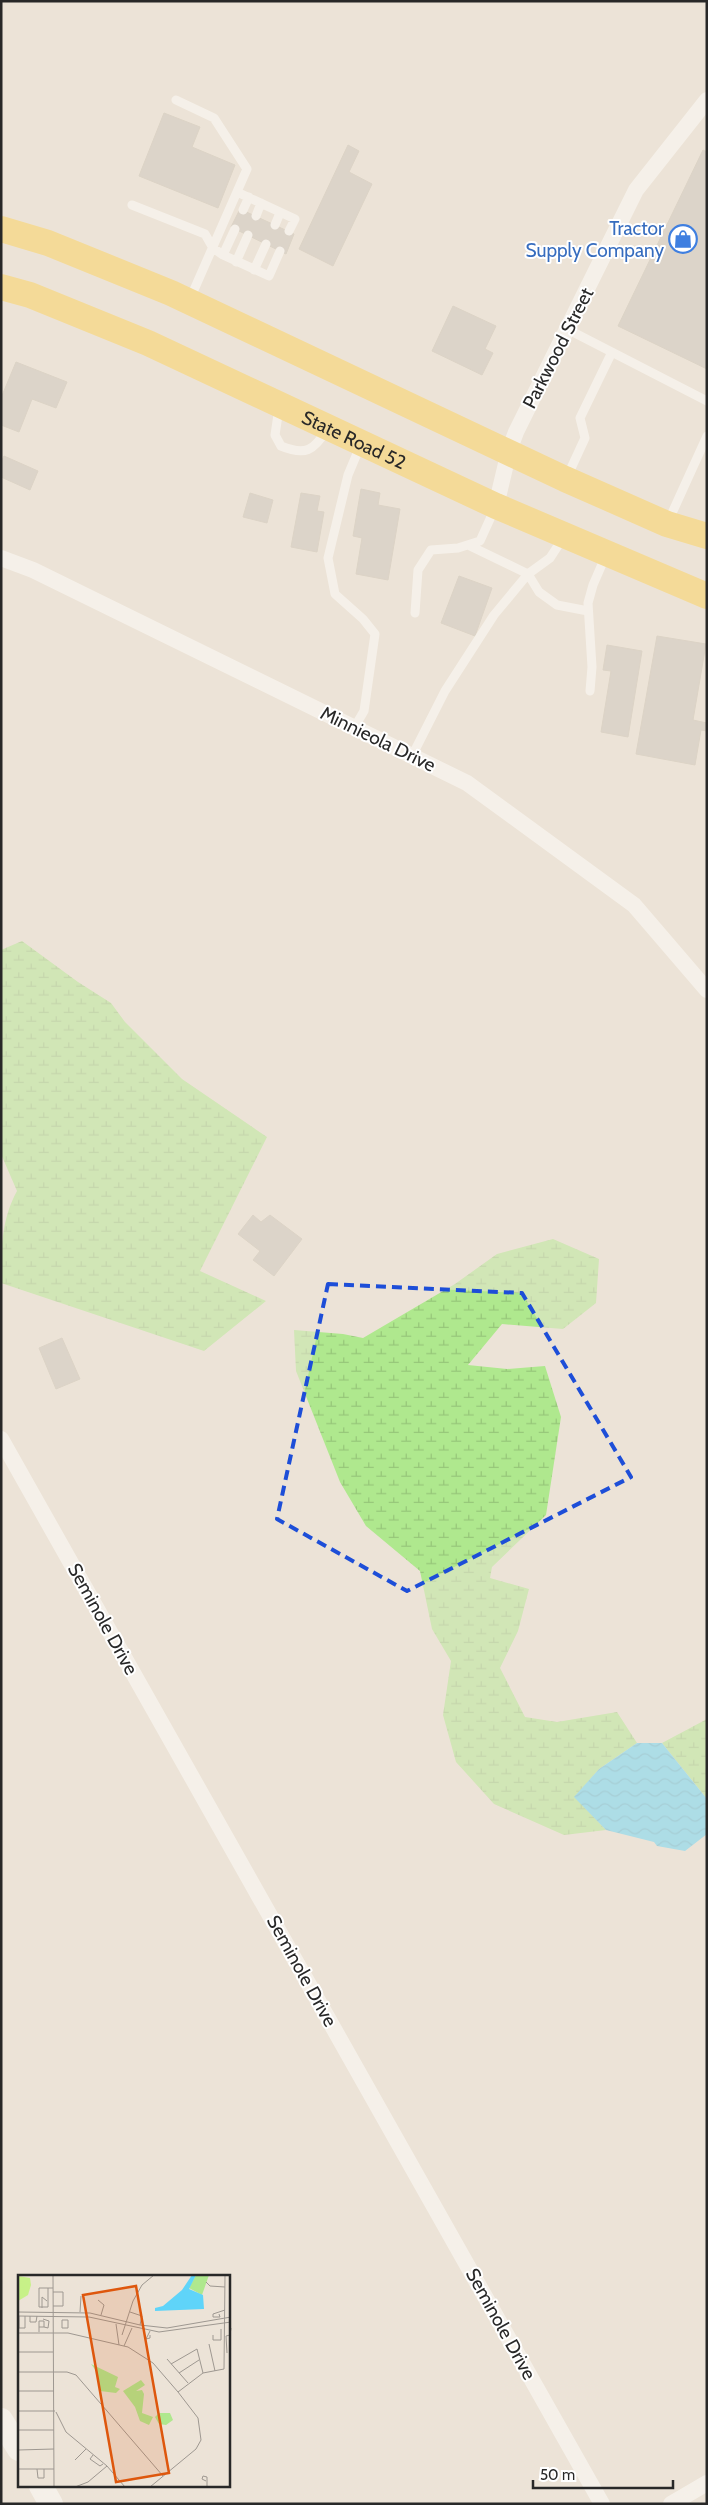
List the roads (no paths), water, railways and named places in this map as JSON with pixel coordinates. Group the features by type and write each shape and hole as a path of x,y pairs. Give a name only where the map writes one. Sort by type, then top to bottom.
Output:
{"main road":[{"path":"1,229 48,243 189,302 565,479 667,524 707,536"},
{"name":"State Road 52","path":"1,287 30,295 148,344 496,506 707,596"}],"street":[{"name":"Parkwood Street","path":"496,506 509,451 636,190 707,100"},
{"name":"Minnieola Drive","path":"1,558 33,570 467,783 634,905 707,990"},
{"name":"Seminole Drive","path":"1,1439 602,2504"},
{"path":"1,2420 18,2447"},
{"path":"671,2504 707,2483"},
{"path":"42,2488 51,2504"}],"lane":[{"path":"176,100 214,118 246,169 189,302"},
{"path":"237,192 295,220 289,231"},
{"path":"243,210 249,198"},
{"path":"256,216 261,204"},
{"path":"132,205 206,234 213,248 223,255 269,276 280,251"},
{"path":"275,225 280,213"},
{"path":"223,255 235,229"},
{"path":"236,262 248,235"},
{"path":"254,270 266,244"},
{"path":"567,329 707,402"},
{"path":"565,479 585,438 580,418 612,352"},
{"path":"280,405 275,435 281,446 300,453 306,451 321,439 328,428"},
{"path":"667,524 707,436"},
{"path":"354,728 364,711 375,634 363,619 335,594 328,558 348,475 361,444"},
{"path":"415,613 418,570 431,550 480,542 496,506"},
{"path":"412,756 445,691 494,615 528,574 550,558 565,536"},
{"path":"468,544 528,574 539,592 557,605 588,611"},
{"path":"590,691 592,667 588,611 593,585 606,554"}],"water":[{"path":"637,1743 662,1743 707,1799 707,1834 685,1851 657,1846 654,1842 606,1830 574,1797 599,1769"}],"place":[{"name":"Tractor Supply Company","path":"683,239"}]}
